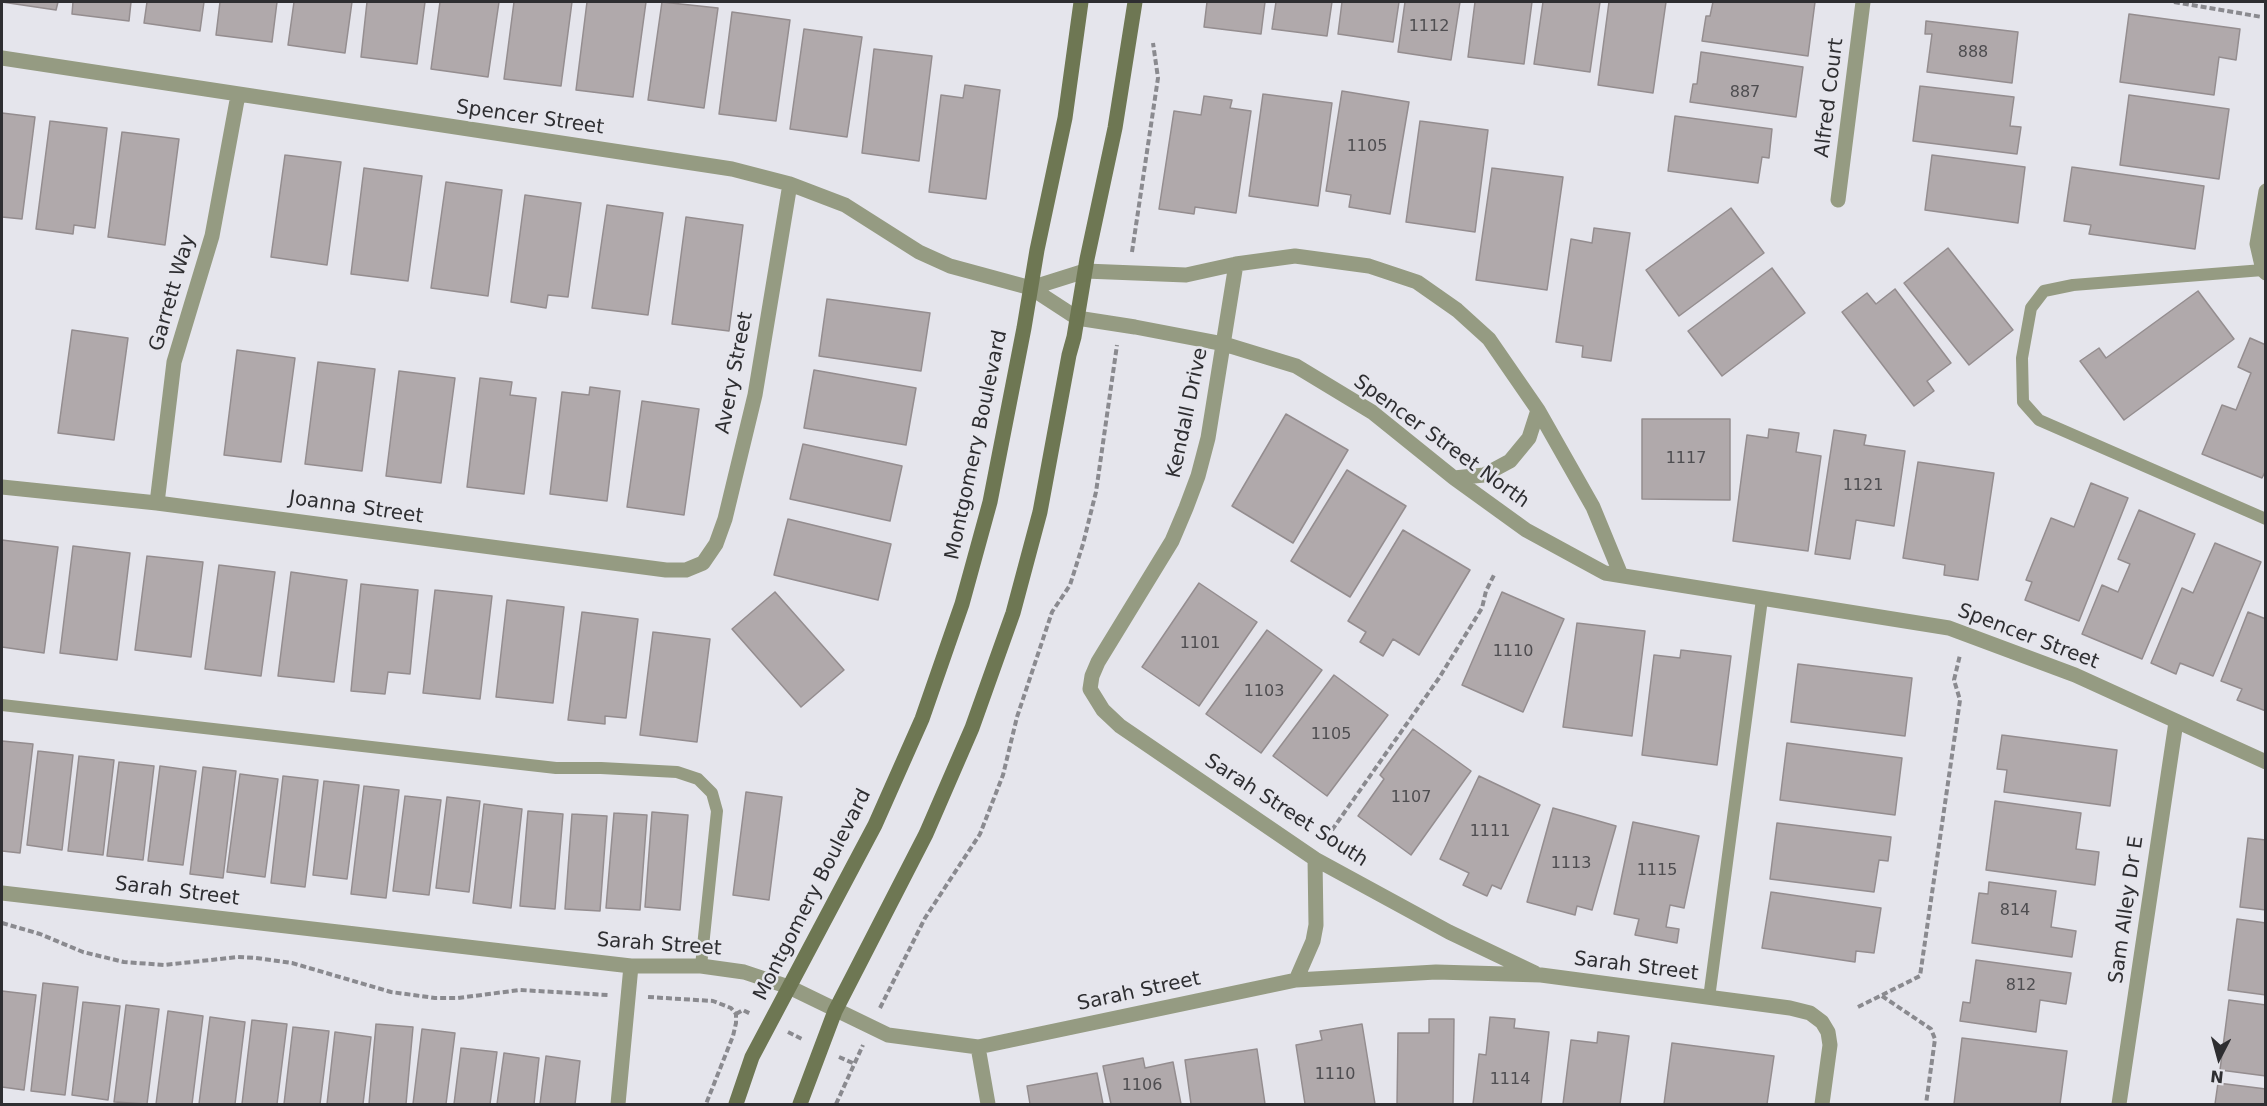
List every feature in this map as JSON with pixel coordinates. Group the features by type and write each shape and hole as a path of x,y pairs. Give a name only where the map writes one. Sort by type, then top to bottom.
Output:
{"street":[{"name":"Montgomery Boulevard","path":"736,1104 752,1057 875,825 922,718 962,604 990,502 1036,250 1065,118 1081,2"},
{"path":"800,1104 836,1011 926,834 972,728 1013,613 1040,512 1085,271 1115,128 1135,2"},
{"name":"Alfred Court","path":"1838,200 1863,2"},
{"name":"Spencer Street","path":"2,58 732,169 790,184 845,205 919,252 950,266 1030,288"},
{"name":"Garrett Way","path":"157,503 174,362 212,236 238,95"},
{"name":"Avery Street","path":"703,563 716,544 725,519 754,395 790,184"},
{"path":"2264,272 2257,244 2265,191"},
{"path":"1030,288 1085,271 1186,275 1236,264 1295,256 1369,266 1417,282 1457,310 1489,339 1538,410 1593,507 1621,576"},
{"name":"Kendall Drive","path":"1090,689 1098,662 1172,541 1186,508 1208,438 1236,264"},
{"name":"Spencer Street North","path":"1030,288 1077,318 1224,344 1296,366 1372,412 1454,478 1526,530 1605,573 1762,599"},
{"path":"1454,478 1484,475 1510,461 1529,438 1538,410"},
{"name":"Joanna Street","path":"2,488 157,503 666,570 686,570 703,563"},
{"name":"Spencer Street","path":"1762,599 1950,628 2075,675 2265,762"},
{"name":"Sarah Street South","path":"1090,689 1103,710 1120,726 1315,859 1449,932 1541,975"},
{"name":"Sam Alley Dr E","path":"2119,1104 2176,722"},
{"path":"1296,980 1313,941 1316,925 1315,859"},
{"name":"Sarah Street","path":"2,893 630,966 701,966 744,972 789,987 888,1035 978,1047 1296,980 1436,972 1541,975 1790,1008 1810,1013 1822,1022 1828,1032 1830,1045 1822,1104"},
{"path":"618,1104 630,966"},
{"path":"978,1047 988,1104"}],"lane":[{"path":"2264,272 2073,285 2044,291 2031,308 2022,358 2023,402 2039,420 2265,519"},
{"path":"1709,998 1762,599"},
{"path":"2,705 556,768 677,772 698,779 712,793 717,811 701,966"}],"path":[{"path":"2174,2 2262,17"},
{"path":"1332,830 1439,678 1482,608 1486,591 1495,573"},
{"path":"1857,1007 1920,976 1960,700 1954,680 1960,654"},
{"path":"2,923 40,934 83,952 124,962 165,964 238,957 256,958 292,963 368,986 413,996 458,998 520,990 713,1001 731,1008 736,1014 733,1036 706,1104"},
{"path":"1882,996 1932,1029 1935,1039 1926,1104"},
{"path":"736,1014 743,1010 855,1064"}],"building":[{"path":"2,2 58,2 56,10"},
{"path":"73,2 131,2 129,21 72,14"},
{"path":"147,2 204,2 200,31 144,23"},
{"path":"220,2 277,2 272,42 216,35"},
{"path":"294,2 352,2 345,53 288,45"},
{"path":"367,2 425,2 417,64 361,57"},
{"path":"440,2 499,2 488,77 431,69"},
{"path":"514,2 572,2 561,86 504,79"},
{"path":"587,2 646,2 633,97 576,90"},
{"path":"662,2 718,8 704,108 648,100"},
{"path":"1207,2 1265,2 1261,34 1204,27"},
{"path":"1276,2 1332,2 1327,36 1272,29"},
{"path":"1342,2 1399,2 1393,42 1338,34"},
{"path":"1405,2 1460,2 1451,60 1398,52"},
{"path":"1475,2 1532,2 1524,64 1468,57"},
{"path":"1543,2 1600,2 1590,72 1534,64"},
{"path":"1609,2 1666,2 1653,93 1598,85"},
{"path":"1713,2 1815,2 1808,56 1702,41 1706,16 1710,16"},
{"path":"732,12 790,20 776,121 719,114"},
{"path":"2129,14 2240,29 2236,60 2219,57 2214,95 2120,82"},
{"path":"1926,21 2018,32 2012,83 1927,72 1932,34 1925,34"},
{"path":"804,29 862,37 847,137 790,129"},
{"path":"874,49 932,56 919,161 862,153"},
{"path":"1701,52 1803,67 1796,117 1690,102 1693,84 1697,84"},
{"path":"965,85 1000,90 986,199 929,192 941,95 963,98"},
{"path":"1920,86 2014,97 2010,126 2021,127 2017,154 1913,141"},
{"path":"1342,91 1409,102 1390,214 1349,207 1351,195 1326,191"},
{"path":"1263,94 1332,103 1318,206 1249,196"},
{"path":"2129,95 2229,109 2219,179 2120,165"},
{"path":"1204,96 1232,100 1230,108 1251,111 1236,213 1195,207 1194,214 1159,209 1174,111 1201,115"},
{"path":"2,113 35,117 22,219 2,217"},
{"path":"1675,116 1772,129 1769,158 1762,157 1758,183 1668,171"},
{"path":"50,121 107,128 95,228 74,225 73,234 36,229"},
{"path":"1420,121 1488,130 1475,232 1406,222"},
{"path":"122,132 179,139 165,245 108,237"},
{"path":"285,155 341,162 327,265 271,257"},
{"path":"1932,155 2025,167 2018,223 1925,210"},
{"path":"2072,167 2204,186 2195,249 2089,234 2091,225 2064,221"},
{"path":"364,168 422,176 408,281 351,274"},
{"path":"1492,168 1563,177 1547,290 1476,280"},
{"path":"446,182 502,190 488,296 431,288"},
{"path":"525,195 581,203 568,297 548,295 546,308 511,302"},
{"path":"607,205 663,213 648,315 592,308"},
{"path":"1731,208 1764,253 1679,316 1646,270"},
{"path":"686,217 743,225 729,331 672,324"},
{"path":"1594,228 1630,233 1611,361 1582,357 1583,346 1556,342 1571,239 1592,243"},
{"path":"1948,248 2013,330 1969,365 1904,283"},
{"path":"1772,268 1805,313 1722,376 1688,331"},
{"path":"1895,289 1951,363 1927,381 1934,391 1914,406 1842,312 1867,293 1876,304"},
{"path":"2198,291 2234,339 2124,420 2080,361 2099,348 2106,358"},
{"path":"827,299 930,313 921,371 819,356"},
{"path":"72,330 128,338 114,440 58,433"},
{"path":"2250,338 2266,345 2266,470 2262,478 2202,454 2222,405 2236,410 2251,373 2238,367"},
{"path":"237,350 295,358 281,462 224,455"},
{"path":"318,362 375,369 362,471 305,464"},
{"path":"814,370 916,388 906,445 804,428"},
{"path":"399,371 455,378 441,483 386,476"},
{"path":"480,378 512,382 510,395 536,398 524,494 467,487"},
{"path":"590,387 620,391 607,501 550,494 562,392 589,395"},
{"path":"642,401 699,409 684,515 627,507"},
{"path":"1286,414 1348,450 1293,543 1232,506"},
{"path":"1642,419 1730,419 1730,500 1642,499"},
{"path":"1769,429 1799,433 1796,452 1821,456 1808,551 1733,541 1747,435 1768,438"},
{"path":"1834,430 1866,435 1864,445 1905,451 1894,526 1856,520 1850,559 1815,554"},
{"path":"803,444 902,466 890,521 790,499"},
{"path":"1918,462 1994,473 1978,580 1944,575 1945,565 1903,558"},
{"path":"1347,470 1406,506 1350,597 1291,561"},
{"path":"2091,483 2128,498 2079,621 2025,600 2032,582 2026,580 2051,518 2074,527"},
{"path":"2139,510 2195,534 2142,659 2082,634 2102,585 2118,592 2130,564 2118,559"},
{"path":"788,519 891,544 878,600 774,575"},
{"path":"1403,530 1470,570 1419,655 1393,639 1383,656 1360,642 1366,632 1348,621"},
{"path":"2,540 58,547 44,653 2,647"},
{"path":"2215,543 2261,562 2213,676 2180,663 2176,674 2151,663 2182,588 2193,593"},
{"path":"73,546 130,553 117,660 60,653"},
{"path":"147,556 203,562 191,657 135,650"},
{"path":"219,565 275,572 261,676 205,669"},
{"path":"291,572 347,580 334,682 278,676"},
{"path":"1199,583 1257,622 1199,706 1142,667"},
{"path":"361,584 418,590 410,674 388,672 385,694 351,691"},
{"path":"435,590 492,596 480,699 423,693"},
{"path":"775,592 844,670 801,707 732,629"},
{"path":"1502,592 1564,619 1523,712 1462,685"},
{"path":"507,600 564,607 553,703 496,697"},
{"path":"582,612 638,619 626,718 605,716 605,724 568,720"},
{"path":"2248,612 2266,619 2266,711 2237,700 2242,689 2221,681"},
{"path":"1577,623 1645,631 1632,736 1563,727"},
{"path":"1267,630 1322,670 1261,753 1206,714"},
{"path":"653,632 710,639 697,742 640,735"},
{"path":"1681,650 1731,656 1717,765 1642,755 1654,655 1680,658"},
{"path":"1798,664 1912,678 1905,736 1791,722"},
{"path":"1334,675 1388,715 1327,796 1273,756"},
{"path":"1413,729 1471,771 1411,855 1358,816 1384,779 1380,775"},
{"path":"2002,735 2117,750 2110,806 2004,792 2007,770 1997,769"},
{"path":"2,741 33,744 20,853 2,851"},
{"path":"1787,743 1902,758 1895,815 1780,800"},
{"path":"38,751 73,755 62,850 27,845"},
{"path":"79,756 114,760 103,855 68,851"},
{"path":"119,762 154,766 143,860 107,856"},
{"path":"160,766 196,771 183,865 148,861"},
{"path":"203,767 236,771 223,878 190,874"},
{"path":"240,774 278,779 265,877 227,872"},
{"path":"283,776 318,780 305,887 271,883"},
{"path":"1479,776 1540,805 1501,889 1492,885 1487,896 1463,885 1469,873 1440,859"},
{"path":"324,781 359,785 347,879 313,875"},
{"path":"364,786 399,790 386,898 351,894"},
{"path":"746,792 782,797 769,900 733,895"},
{"path":"405,796 441,800 429,895 393,891"},
{"path":"447,797 480,801 469,892 436,888"},
{"path":"1995,801 2081,813 2076,849 2099,852 2095,885 1986,870"},
{"path":"484,804 522,809 511,908 473,903"},
{"path":"1553,808 1616,826 1592,910 1577,906 1575,915 1527,902"},
{"path":"528,811 563,814 555,909 520,906"},
{"path":"652,812 688,815 680,910 645,907"},
{"path":"614,813 647,815 640,910 606,908"},
{"path":"572,814 607,816 600,911 565,909"},
{"path":"1633,822 1699,836 1684,908 1670,905 1666,927 1679,929 1677,943 1635,935 1639,919 1614,914"},
{"path":"1777,823 1891,837 1888,861 1879,860 1874,892 1770,879"},
{"path":"2248,838 2266,840 2266,910 2240,907"},
{"path":"1989,882 2056,891 2051,927 2076,931 2072,957 1972,943 1979,893 1988,894"},
{"path":"1771,892 1881,908 1874,953 1856,951 1855,962 1762,948"},
{"path":"2237,919 2266,923 2266,995 2228,990"},
{"path":"1976,960 2071,973 2066,1004 2040,1000 2036,1032 1960,1021 1963,1002 1970,1003"},
{"path":"43,983 78,987 65,1095 31,1091"},
{"path":"2,991 36,995 24,1090 2,1087"},
{"path":"2229,1000 2266,1005 2266,1076 2220,1070"},
{"path":"83,1002 120,1006 108,1100 72,1095"},
{"path":"126,1005 159,1009 147,1104 114,1102"},
{"path":"168,1011 203,1016 192,1104 156,1104"},
{"path":"210,1017 245,1022 235,1104 199,1104"},
{"path":"1490,1017 1515,1019 1514,1028 1549,1032 1541,1104 1473,1104 1479,1054 1486,1055"},
{"path":"1429,1019 1454,1019 1453,1104 1397,1104 1398,1033 1429,1033"},
{"path":"252,1020 287,1024 277,1104 242,1104"},
{"path":"376,1024 413,1027 406,1104 369,1104"},
{"path":"1362,1024 1375,1104 1305,1104 1296,1045 1322,1040 1320,1031"},
{"path":"293,1027 329,1031 320,1104 284,1104"},
{"path":"422,1029 455,1033 446,1104 413,1104"},
{"path":"335,1032 371,1037 363,1104 327,1104"},
{"path":"1598,1032 1629,1036 1620,1104 1563,1104 1571,1040 1597,1043"},
{"path":"1962,1038 2067,1051 2060,1104 1954,1104"},
{"path":"1672,1043 1774,1056 1767,1104 1664,1104"},
{"path":"461,1048 497,1052 490,1104 454,1104"},
{"path":"1257,1049 1265,1104 1191,1104 1185,1060"},
{"path":"504,1053 539,1058 534,1104 497,1104"},
{"path":"546,1056 580,1061 575,1104 540,1104"},
{"path":"1143,1058 1145,1068 1173,1062 1181,1104 1111,1104 1103,1066"},
{"path":"1097,1073 1103,1104 1030,1104 1027,1086"},
{"path":"2218,1083 2266,1089 2266,1104 2215,1104"}]}
